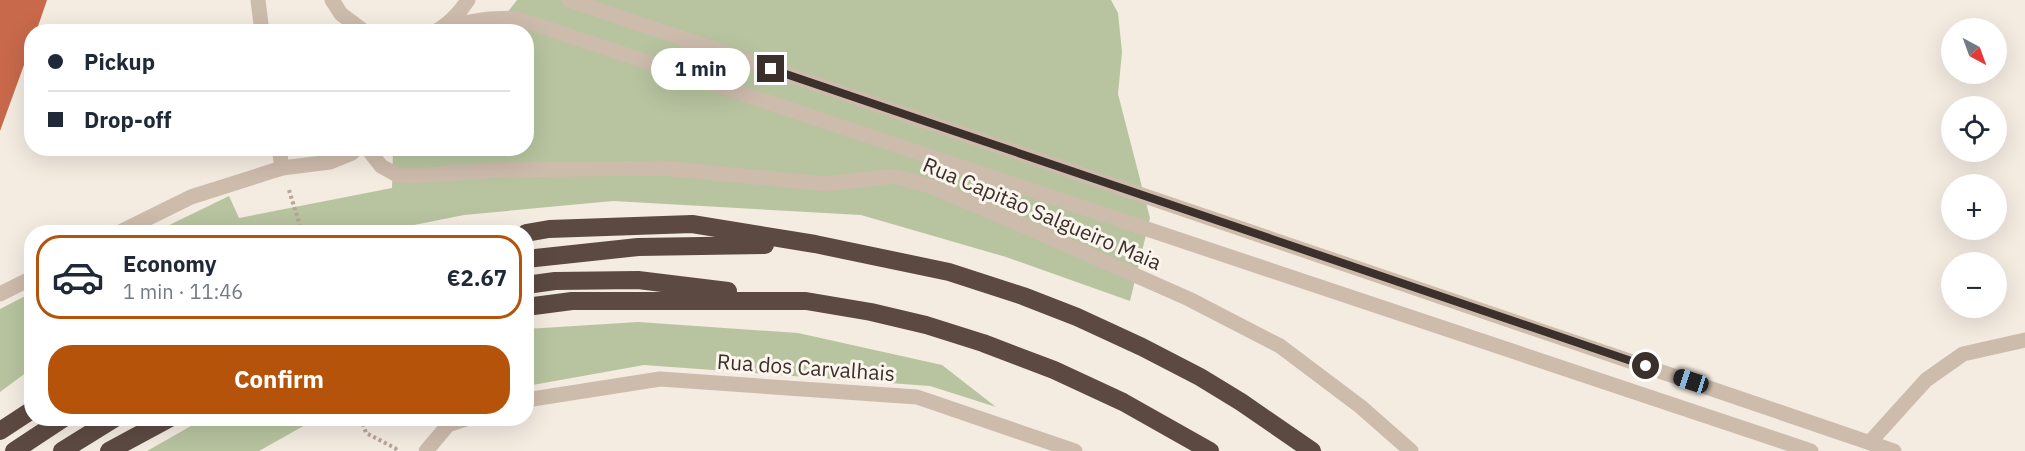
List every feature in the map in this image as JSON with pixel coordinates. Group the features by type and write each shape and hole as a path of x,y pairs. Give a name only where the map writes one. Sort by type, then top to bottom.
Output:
{"highway":[{"path":"534,232 549,229 692,224 815,244 949,272 1023,296 1077,317 1142,347 1200,377 1312,451"},
{"path":"534,258 638,247 815,244"},
{"path":"534,284 555,281 638,280 806,301 871,312 926,325 983,343 1054,370 1123,402 1210,451"},
{"path":"534,306 572,301 806,301"},
{"path":"0,431 24,416"},
{"path":"14,451 52,426"},
{"path":"62,451 102,426"},
{"path":"109,451 155,426"}],"street":[{"path":"258,0 261,24"},
{"path":"332,0 341,14 354,24"},
{"path":"446,24 460,12 468,0"},
{"path":"569,0 1894,451"},
{"path":"464,24 489,19 516,18 534,24"},
{"path":"534,24 1810,451"},
{"path":"280,156 282,168"},
{"path":"134,225 191,197 282,168 330,162 345,156"},
{"name":"Rua Capitão Salgueiro Maia","path":"373,156 381,166 397,175 413,176 498,170 662,168 826,184 893,176 930,186 1189,299 1280,346 1361,407 1411,451"},
{"path":"0,294 24,282"},
{"path":"1870,442 1926,380 1963,354 2025,340"},
{"name":"Rua dos Carvalhais","path":"534,399 660,379 917,397 1075,451"},
{"path":"426,451 447,426"}],"path":[{"path":"282,168 300,225"},
{"path":"364,426 366,434 395,447 398,451"}],"green space":[{"path":"517,0 1111,0 1118,13 1122,52 1118,94 1150,218 1130,301 1006,257 861,215 613,201 464,215 414,225 169,225 229,196 239,218 392,188 393,156 534,156 534,24 498,24"},
{"path":"24,297 24,374 0,392 0,309"},
{"path":"638,322 798,333 942,365 996,407 930,386 644,365 534,385 534,329"},
{"path":"191,426 303,426 259,451 147,451"}],"building":[{"path":"0,0 47,0 39,24 24,24 24,65 0,131"}],"route":[{"path":"771,69 1646,366"}]}
